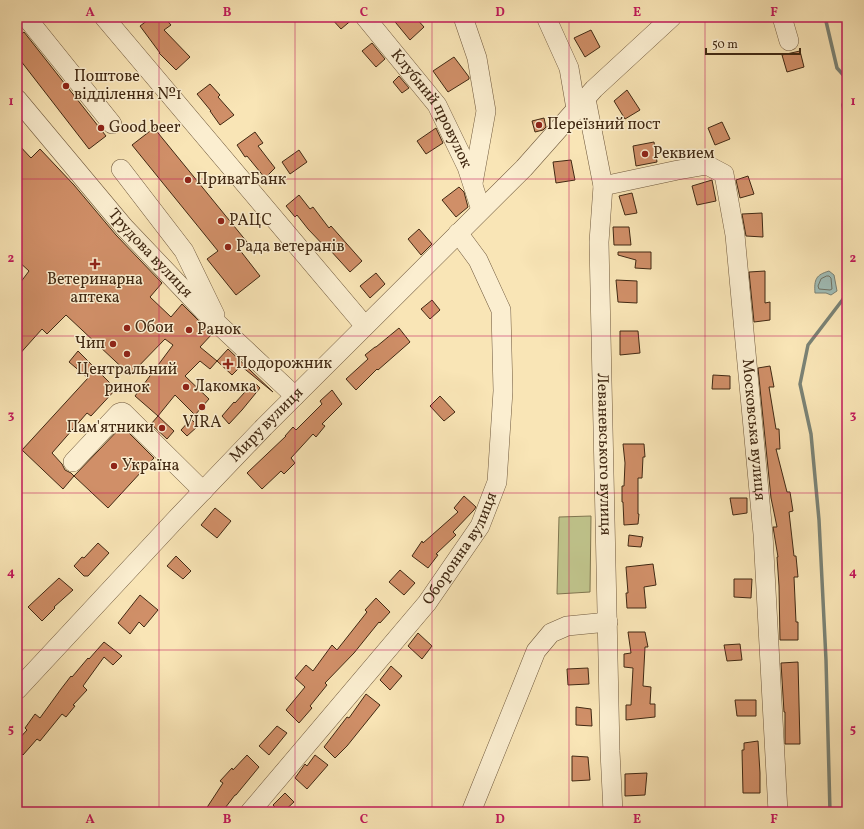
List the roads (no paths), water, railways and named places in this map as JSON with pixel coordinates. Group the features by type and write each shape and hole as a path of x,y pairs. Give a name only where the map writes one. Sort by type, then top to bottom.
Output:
{"street":[{"path":"104,17 365,326"},
{"name":"Клубний провулок","path":"364,17 437,105 467,166 481,210"},
{"path":"463,17 477,58 486,111 473,185"},
{"name":"Леваневського вулиця","path":"546,17 569,68 581,104 603,186 599,242 610,751 613,812"},
{"name":"Миру вулиця","path":"17,690 203,491 295,396 524,168 594,90 672,17"},
{"path":"782,17 789,41"},
{"path":"24,22 112,124"},
{"name":"Трудова вулиця","path":"17,99 124,228 203,310 295,396"},
{"name":"Московська вулиця","path":"603,186 707,165 724,174 735,235 763,534 778,812"},
{"path":"121,169 184,251 221,327"},
{"name":"Оборонна вулиця","path":"250,812 427,603 480,526 497,482 503,391 501,310 478,260 458,233"},
{"path":"73,462 119,413 122,412 203,491"},
{"path":"471,812 536,651 551,633 567,626 608,622"}],"water":[{"path":"829,271 834,275 837,291 831,295 826,293 815,293 817,278 821,274"}],"waterway":[{"path":"825,17 837,68 846,78 847,84"},
{"path":"847,95 843,105 847,127"},
{"path":"830,812 826,660 819,520 811,434 800,384 808,345 847,294"}],"place":[{"name":"Поштове відділення №1","path":"66,86"},
{"name":"Переїзний пост","path":"539,125"},
{"name":"Good beer","path":"101,128"},
{"name":"Реквием","path":"645,154"},
{"name":"ПриватБанк","path":"188,180"},
{"name":"РАЦС","path":"221,221"},
{"name":"Рада ветеранів","path":"228,247"},
{"name":"Ветеринарна аптека","path":"95,264"},
{"name":"Обои","path":"127,328"},
{"name":"Ранок","path":"189,330"},
{"name":"Чип","path":"113,344"},
{"name":"Центральний ринок","path":"127,354"},
{"name":"Подорожник","path":"228,364"},
{"name":"Лакомка","path":"186,387"},
{"name":"VIRA","path":"202,407"},
{"name":"Пам'ятники","path":"162,428"},
{"name":"Україна","path":"114,466"}]}
